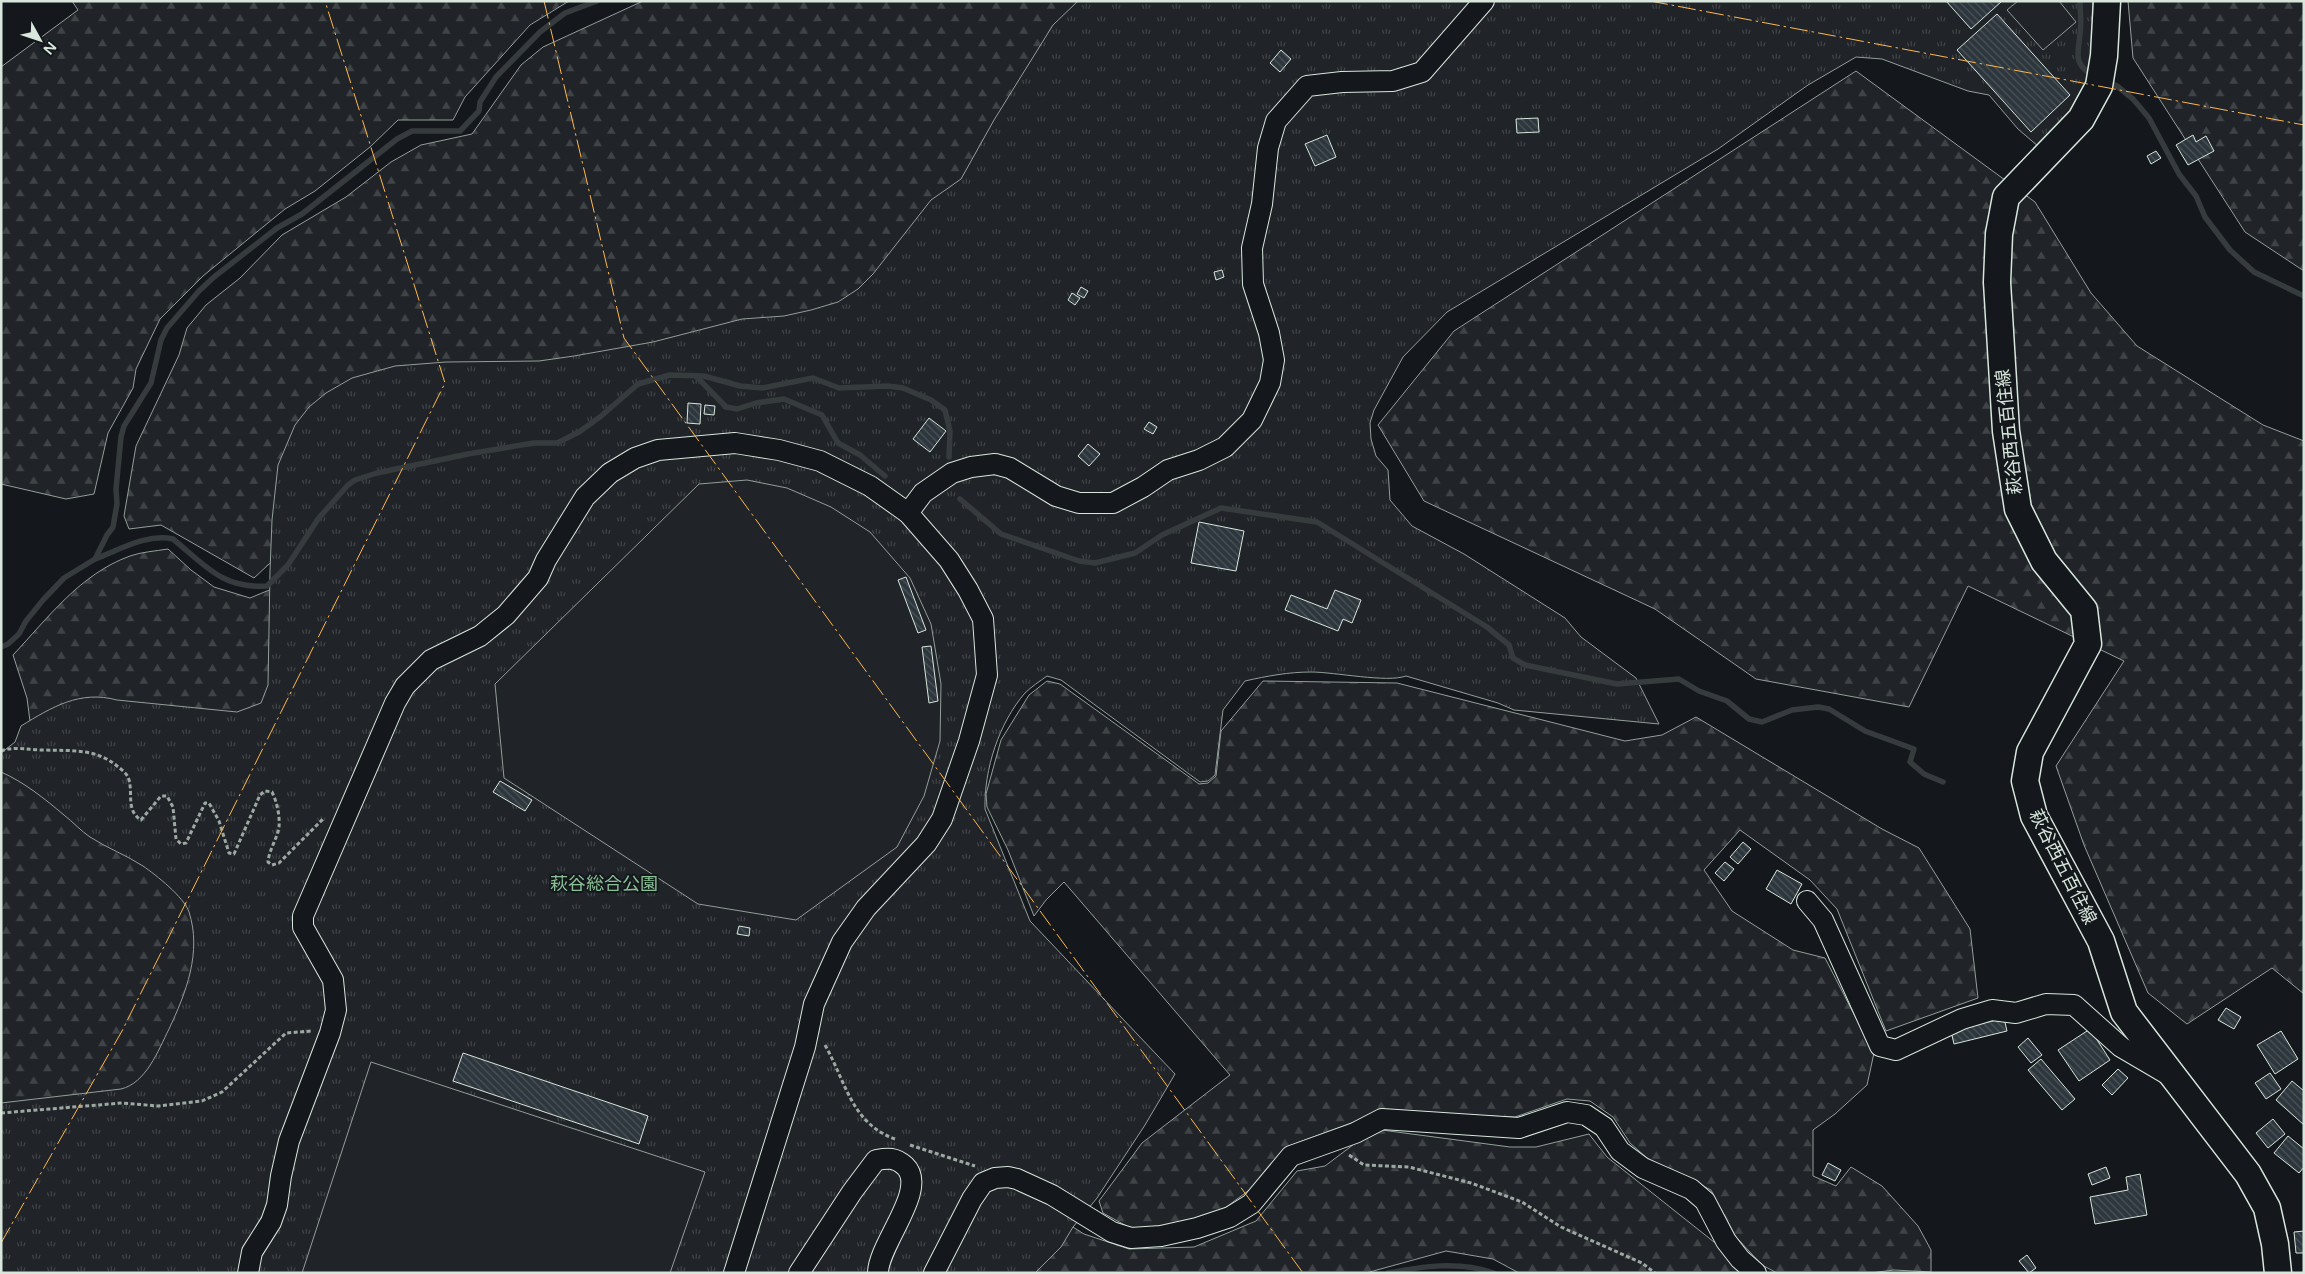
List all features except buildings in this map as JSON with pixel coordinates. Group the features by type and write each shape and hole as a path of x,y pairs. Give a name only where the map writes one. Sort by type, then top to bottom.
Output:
{"main road":[{"name":"萩谷西五百住線","path":"2107,1 2104,56 2099,86 2081,119 2006,197 1999,234 1997,282 2006,432 2018,510 2044,561 2084,610 2088,644 2030,752 2026,782 2034,816 2101,941 2124,1012 2248,1174 2267,1208 2276,1244 2278,1273"}],"street":[{"path":"908,513 923,493 952,473 971,467 994,464 1010,468 1056,496 1079,503 1112,503 1143,487 1168,470 1198,460 1225,447 1252,420 1270,383 1274,360 1269,333 1253,284 1252,248 1262,204 1268,148 1276,120 1307,86 1342,82 1393,81 1422,72 1484,1"},
{"path":"248,1273 252,1252 271,1222 277,1205 289,1141 330,1033 336,1010 333,980 304,927 303,916 395,703 405,686 431,660 480,636 506,615 538,578 546,560 585,498 610,473 635,458 658,450 736,442 779,450 820,462 870,486 908,513 949,560 982,619 987,675 969,741 942,819 926,844 866,908 842,942 814,1004 803,1056 734,1273"},
{"path":"1807,901 1823,920 1880,1046 1896,1050 1962,1019 1992,1010 2016,1013 2046,1004 2074,1005 2121,1047 2175,1078"},
{"path":"934,1273 960,1222 983,1183 995,1178 1008,1177 1052,1195 1112,1232 1131,1238 1161,1236 1197,1228 1230,1217 1251,1204 1291,1156 1355,1132 1382,1119 1520,1128 1567,1112 1586,1115 1604,1127 1620,1151 1643,1168 1691,1189 1705,1201 1726,1241 1740,1259 1756,1273"},
{"path":"798,1273 852,1192 876,1160 890,1158 899,1161 912,1175 912,1189 884,1251 878,1266 878,1273"}],"path":[{"path":"1,751 19,748 78,750 102,755 123,770 128,777 132,811 137,817 141,820 161,796 167,796 173,807 176,839 181,844 186,843 205,803 209,803 219,821 229,853 234,854 260,795 265,791 272,792 275,799 278,828 269,854 268,862 272,865 279,863 329,812"},
{"path":"811,1021 832,1058 847,1092 860,1115 879,1133 897,1140"},
{"path":"1,1113 122,1103 158,1106 202,1101 222,1092 286,1033 310,1031 330,1033"},
{"path":"1329,1142 1364,1165 1409,1167 1471,1183 1522,1202 1561,1227 1642,1263 1655,1273"},
{"path":"906,1143 1008,1177"}],"green space":[{"path":"72,1 569,1 530,25 465,97 453,120 398,120 370,147 315,191 285,209 203,276 160,319 136,369 133,388 108,433 94,494 66,499 1,484 1,67 78,10"},
{"path":"643,1 1470,1 1177,267 282,552 254,578 161,525 129,529 124,516 136,446 179,355 187,328 206,305 240,278 282,235 346,197 391,162 421,145 472,134 521,65 543,47"},
{"name":"萩谷総合公園","path":"1078,1 2093,1 2094,54 2082,99 2039,147 2018,129 1989,95 1968,91 1882,59 1856,57 1808,85 1718,149 1447,312 1403,357 1374,410 1370,423 1371,439 1376,456 1388,470 1390,500 1412,526 1464,554 1565,618 1581,637 1636,678 1659,724 1514,710 1498,703 1406,676 1397,678 1360,677 1321,672 1303,672 1270,676 1245,681 1223,710 1215,775 1208,781 1200,782 1061,680 1047,676 1025,693 1008,718 995,747 987,778 985,809 1030,921 1175,1074 1145,1125 1097,1198 1073,1227 1061,1247 1035,1273 1,1273 1,1103 121,1089 130,1086 138,1080 156,1056 181,1001 190,972 194,942 189,912 182,900 169,887 143,866 90,837 34,791 1,772 1,753 15,742 21,726 67,702 91,697 237,712 261,703 268,685 272,520 278,465 295,425 309,407 326,393 352,378 395,366 446,362 539,361 574,356 653,342 742,319 784,316 838,302 858,289 873,274 931,200 961,179 994,120 1053,25"},
{"path":"2018,1 2059,1 2076,22 2043,50 2007,10"},
{"path":"2128,1 2304,1 2304,271 2245,232 2133,58"},
{"path":"1856,71 2035,202 2091,293 2137,346 2263,425 2304,441 2304,994 2272,968 2187,1024 2148,993 2084,845 2056,766 2124,661 1968,586 1909,707 1756,679 1655,609 1424,501 1378,425 1454,331"},
{"path":"747,480 787,488 831,507 870,532 910,578 931,624 941,684 940,741 924,796 897,847 796,920 698,904 504,778 495,684 699,484"},
{"path":"168,549 191,570 214,587 250,598 279,586 339,811 1,1273 1,761 32,737 27,698 13,655 66,598 96,574 130,556"},
{"path":"1047,681 1060,684 1199,784 1208,783 1216,776 1221,731 1263,681 1397,683 1625,741 1662,735 1696,717 1882,829 1919,848 1970,929 1978,998 1886,1031 1837,909 1810,880 1740,830 1704,870 1732,911 1793,950 1825,958 1874,1053 1867,1085 1835,1114 1813,1130 1813,1176 1836,1186 1851,1167 1882,1186 1918,1226 1931,1250 1931,1272 1894,1270 1870,1273 1777,1273 1762,1265 1736,1237 1711,1190 1647,1158 1630,1143 1613,1117 1590,1101 1567,1099 1515,1117 1381,1112 1286,1147 1252,1188 1214,1216 1163,1229 1132,1229 1103,1213 1099,1201 1142,1143 1230,1075 1064,882 1046,900 1034,916 1008,850 987,807 986,794 1001,740 1029,695"},
{"path":"371,1062 705,1172 670,1273 302,1273"},
{"path":"1374,1129 1510,1147 1536,1147 1589,1134 1607,1157 1753,1273 1519,1273 1493,1259 1446,1251 1366,1273 950,1273 1036,1204 1084,1234 1129,1249 1194,1247 1256,1221 1297,1171 1325,1166"}],"waterway":[{"path":"1,647 8,644 19,634 26,621 64,578 95,559 113,527 117,504 116,489 121,437 124,426 151,383 161,340 167,328 199,291 277,228 302,214 397,139 412,131 460,131 479,111 480,102 496,77 540,32 565,13 597,1"},
{"path":"2080,1 2081,26 2078,58 2082,67 2093,75"},
{"path":"2106,81 2117,86 2133,99 2149,118 2179,174 2196,196 2205,217 2230,250 2254,272 2304,296"},
{"path":"95,559 143,540 153,538 173,539 205,566 226,579 238,584 267,586 288,565 318,519 348,485 355,480 377,473 468,454 534,443 557,443 579,432 600,417 638,384 670,375 704,376 740,386 762,388 813,378 839,388 888,386 903,388 931,400 945,410 950,431 949,457"},
{"path":"696,376 726,407 737,409 756,403 784,399 822,415 838,443 860,455 885,476"},
{"path":"960,499 1001,534 1079,561 1095,563 1135,553 1162,535 1221,508 1317,522 1487,627 1509,645 1513,658 1525,665 1617,684 1679,679 1699,691 1727,701 1749,719 1762,722 1792,710 1818,707 1829,709 1865,731 1914,749 1910,762 1924,774 1943,782"},
{"path":"1388,1273 1441,1266 1467,1267 1494,1273"}],"power":[{"path":"1,1243 122,1031 445,383 325,1"},
{"path":"544,1 624,338 1303,1273"},
{"path":"1650,1 2304,125"}]}
